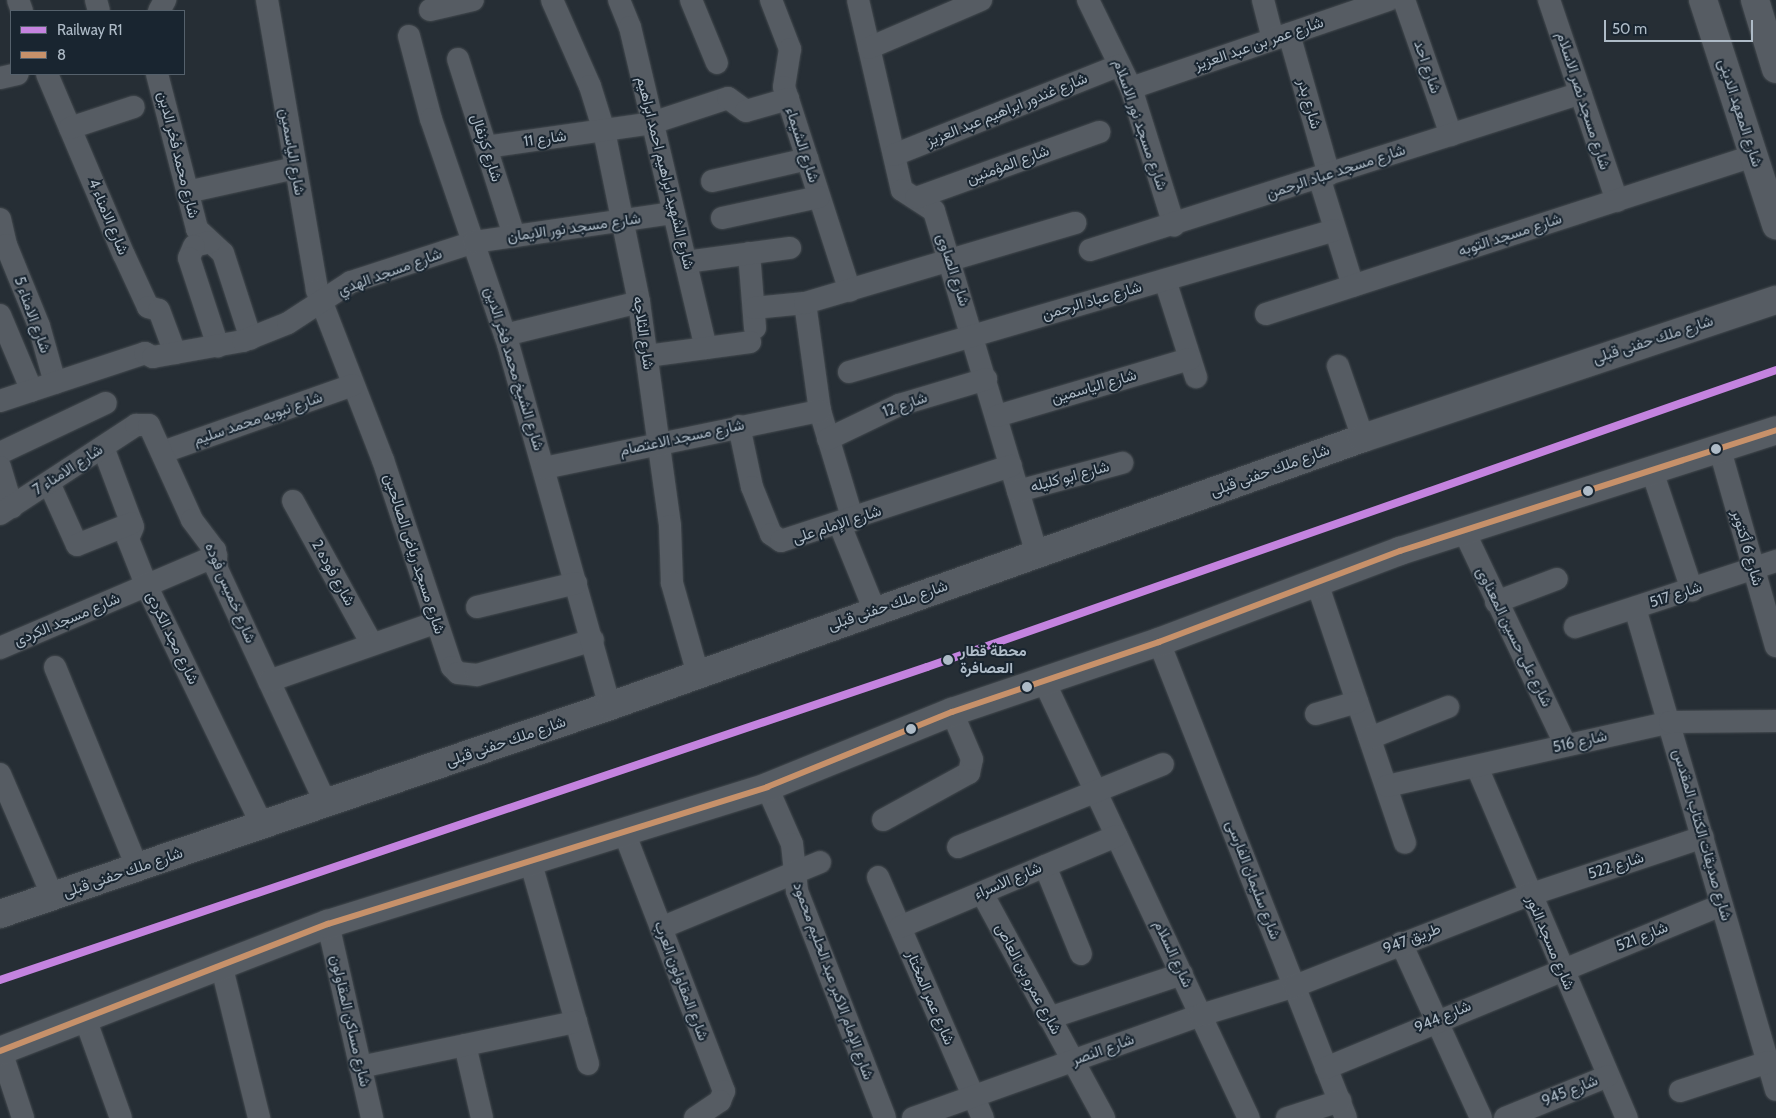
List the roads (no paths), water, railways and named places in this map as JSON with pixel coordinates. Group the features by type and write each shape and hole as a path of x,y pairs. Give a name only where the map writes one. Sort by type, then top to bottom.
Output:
{"street":[{"name":"شارع الياسمين","path":"267,0 295,168 321,302"},
{"path":"430,10 472,0"},
{"name":"شارع الثلاجه","path":"552,0 590,86 604,131 621,223 639,302 670,526 672,583 698,674"},
{"name":"شارع الشهيد ابراهيم احمد ابراهيم","path":"619,0 630,27 706,348"},
{"path":"691,0 717,63"},
{"name":"شارع الشيماء","path":"771,0 790,50 782,79 850,290"},
{"name":"شارع الصاوى","path":"858,0 902,190 934,211 951,259 1037,554"},
{"path":"869,48 981,0"},
{"name":"شارع مسجد نور الاسلام","path":"1088,0 1130,88 1174,225"},
{"name":"شارع بدر","path":"1263,0 1281,36 1324,175 1336,230 1353,286"},
{"name":"شارع عمر بن عبد العزيز","path":"1130,88 1388,0"},
{"name":"شارع احد","path":"1404,0 1451,134"},
{"name":"شارع مسجد نصر الاسلام","path":"1550,0 1617,201"},
{"name":"شارع المعهد الدينى","path":"1703,0 1775,218"},
{"path":"1755,0 1776,69"},
{"name":"شارع الشيخ محمد فخر الدين","path":"409,36 431,119 506,335 610,706"},
{"name":"شارع كرنفال","path":"458,59 514,236"},
{"name":"شارع غندور ابراهيم عبد العزيز","path":"894,155 1120,65"},
{"path":"0,78 14,75"},
{"name":"شارع الامناء 4","path":"47,75 148,307 158,310 175,352"},
{"name":"شارع محمد فخر الدين","path":"157,75 197,230 224,253 251,338"},
{"name":"شارع مسجد عباد الرحمن","path":"1090,250 1174,225 1581,93"},
{"name":"شارع 11","path":"486,148 652,124 728,98 746,111 788,99"},
{"path":"70,128 134,107"},
{"name":"شارع المؤمنين","path":"916,198 1099,132"},
{"name":"شارع مسجد التوبه","path":"1266,314 1753,156"},
{"path":"712,181 807,159"},
{"path":"187,192 295,168"},
{"path":"722,218 819,197"},
{"name":"شارع مسجد نور الايمان","path":"474,242 621,223 673,213"},
{"name":"شارع الامناء 5","path":"0,219 55,383"},
{"path":"646,356 706,348 805,303 1075,223"},
{"name":"شارع عباد الرحمن","path":"849,372 1336,230"},
{"path":"210,242 194,246 189,258 218,346"},
{"name":"شارع مسجد الهدي","path":"0,401 146,353 153,357 218,346 251,338 288,323 351,282 474,242"},
{"path":"686,262 790,248"},
{"path":"749,253 753,326"},
{"name":"شارع الياسمين","path":"997,416 1193,368 1165,280"},
{"name":"شارع ملك حفنى قبلى","path":"0,914 610,706 1773,294"},
{"name":"شارع مسجد رياض الصالحين","path":"321,302 407,528 435,623 452,667 467,676 593,640"},
{"path":"506,335 639,302"},
{"path":"805,303 820,410 846,522 875,611"},
{"path":"0,315 32,390"},
{"path":"1338,366 1363,438"},
{"name":"شارع 12","path":"828,438 899,405 986,379"},
{"name":"شارع نبويه محمد سليم","path":"163,452 353,386"},
{"path":"0,453 106,404"},
{"name":"شارع مسجد الاعتصام","path":"544,468 820,410"},
{"name":"شارع خميس فوده","path":"136,425 149,425 163,452 192,520 216,556 217,568 326,804"},
{"name":"شارع الامناء 7","path":"6,510 136,425"},
{"name":"شارع الإمام على","path":"739,426 752,487 775,538 787,541 1011,466"},
{"path":"23,1118 1,1051 86,1020 221,964 328,924 767,787 952,712 1043,679 1159,642 1463,529 1720,450 1776,430"},
{"name":"شارع مجد الكردى","path":"103,447 132,523 133,530 128,539 147,587 262,825"},
{"name":"شارع 6 أكتوبر","path":"1720,450 1751,568 1776,646"},
{"name":"شارع ابو كليله","path":"1018,491 1122,463"},
{"path":"0,467 6,510"},
{"path":"1652,471 1692,590"},
{"path":"50,483 77,545 132,523"},
{"name":"شارع فوده 2","path":"293,501 372,644"},
{"name":"شارع على حسين المعناوى","path":"1463,529 1565,744"},
{"name":"شارع مسجد الكردى","path":"0,648 216,556"},
{"name":"شارع 517","path":"1575,627 1776,561"},
{"path":"1496,602 1558,579"},
{"path":"476,607 576,583"},
{"path":"1317,583 1405,843"},
{"name":"شارع صديقات الكتاب المقدس","path":"1635,608 1670,722 1722,905 1766,1023 1768,1062 1776,1090"},
{"path":"269,681 435,623"},
{"name":"شارع سليمان الفارسى","path":"1159,642 1343,1110"},
{"path":"55,667 137,867"},
{"name":"شارع السلام","path":"1043,679 1249,1118"},
{"path":"1316,714 1357,702"},
{"path":"1370,738 1448,708"},
{"path":"883,820 970,773 972,759 952,712"},
{"name":"شارع 516","path":"1387,786 1477,767 1565,744 1670,722 1776,721"},
{"path":"958,847 1163,764"},
{"name":"شارع مسجد النور","path":"1477,767 1529,895 1627,1118"},
{"path":"0,774 52,897"},
{"name":"شارع الإمام الاكبر عبد الحليم محمود","path":"767,787 792,844 793,872 797,892 884,1118"},
{"name":"شارع المقاولون العرب","path":"624,832 724,1091 720,1101 695,1118"},
{"name":"شارع الاسراء","path":"900,928 1117,836"},
{"name":"شارع 522","path":"1529,895 1703,837"},
{"path":"530,860 588,1064"},
{"path":"660,928 820,862"},
{"path":"1045,866 1081,954"},
{"name":"شارع عمر المختار","path":"878,877 983,1118"},
{"name":"شارع عمرو بن العاص","path":"982,893 1104,1118"},
{"name":"طريق 947","path":"1295,986 1401,943 1529,895"},
{"name":"شارع 521","path":"1561,969 1722,905"},
{"name":"شارع مساكن المقاولون","path":"328,924 372,1118"},
{"path":"1401,943 1481,1118"},
{"path":"221,964 259,1118"},
{"name":"شارع 944","path":"1326,1068 1436,1020 1561,969"},
{"path":"1049,1018 1182,974"},
{"name":"شارع النصر","path":"913,1118 1201,1015 1295,986"},
{"path":"86,1020 121,1118"},
{"path":"360,1067 576,1022"},
{"path":"465,1045 482,1118"},
{"path":"1680,1091 1768,1062"},
{"name":"شارع 945","path":"1505,1118 1608,1076"},
{"path":"1287,1118 1343,1110"}],"rail line":[{"name":"R1","path":"0,980 927,667 1776,370"}],"place":[{"name":"محطة قطار العصافرة","path":"948,660"}]}
